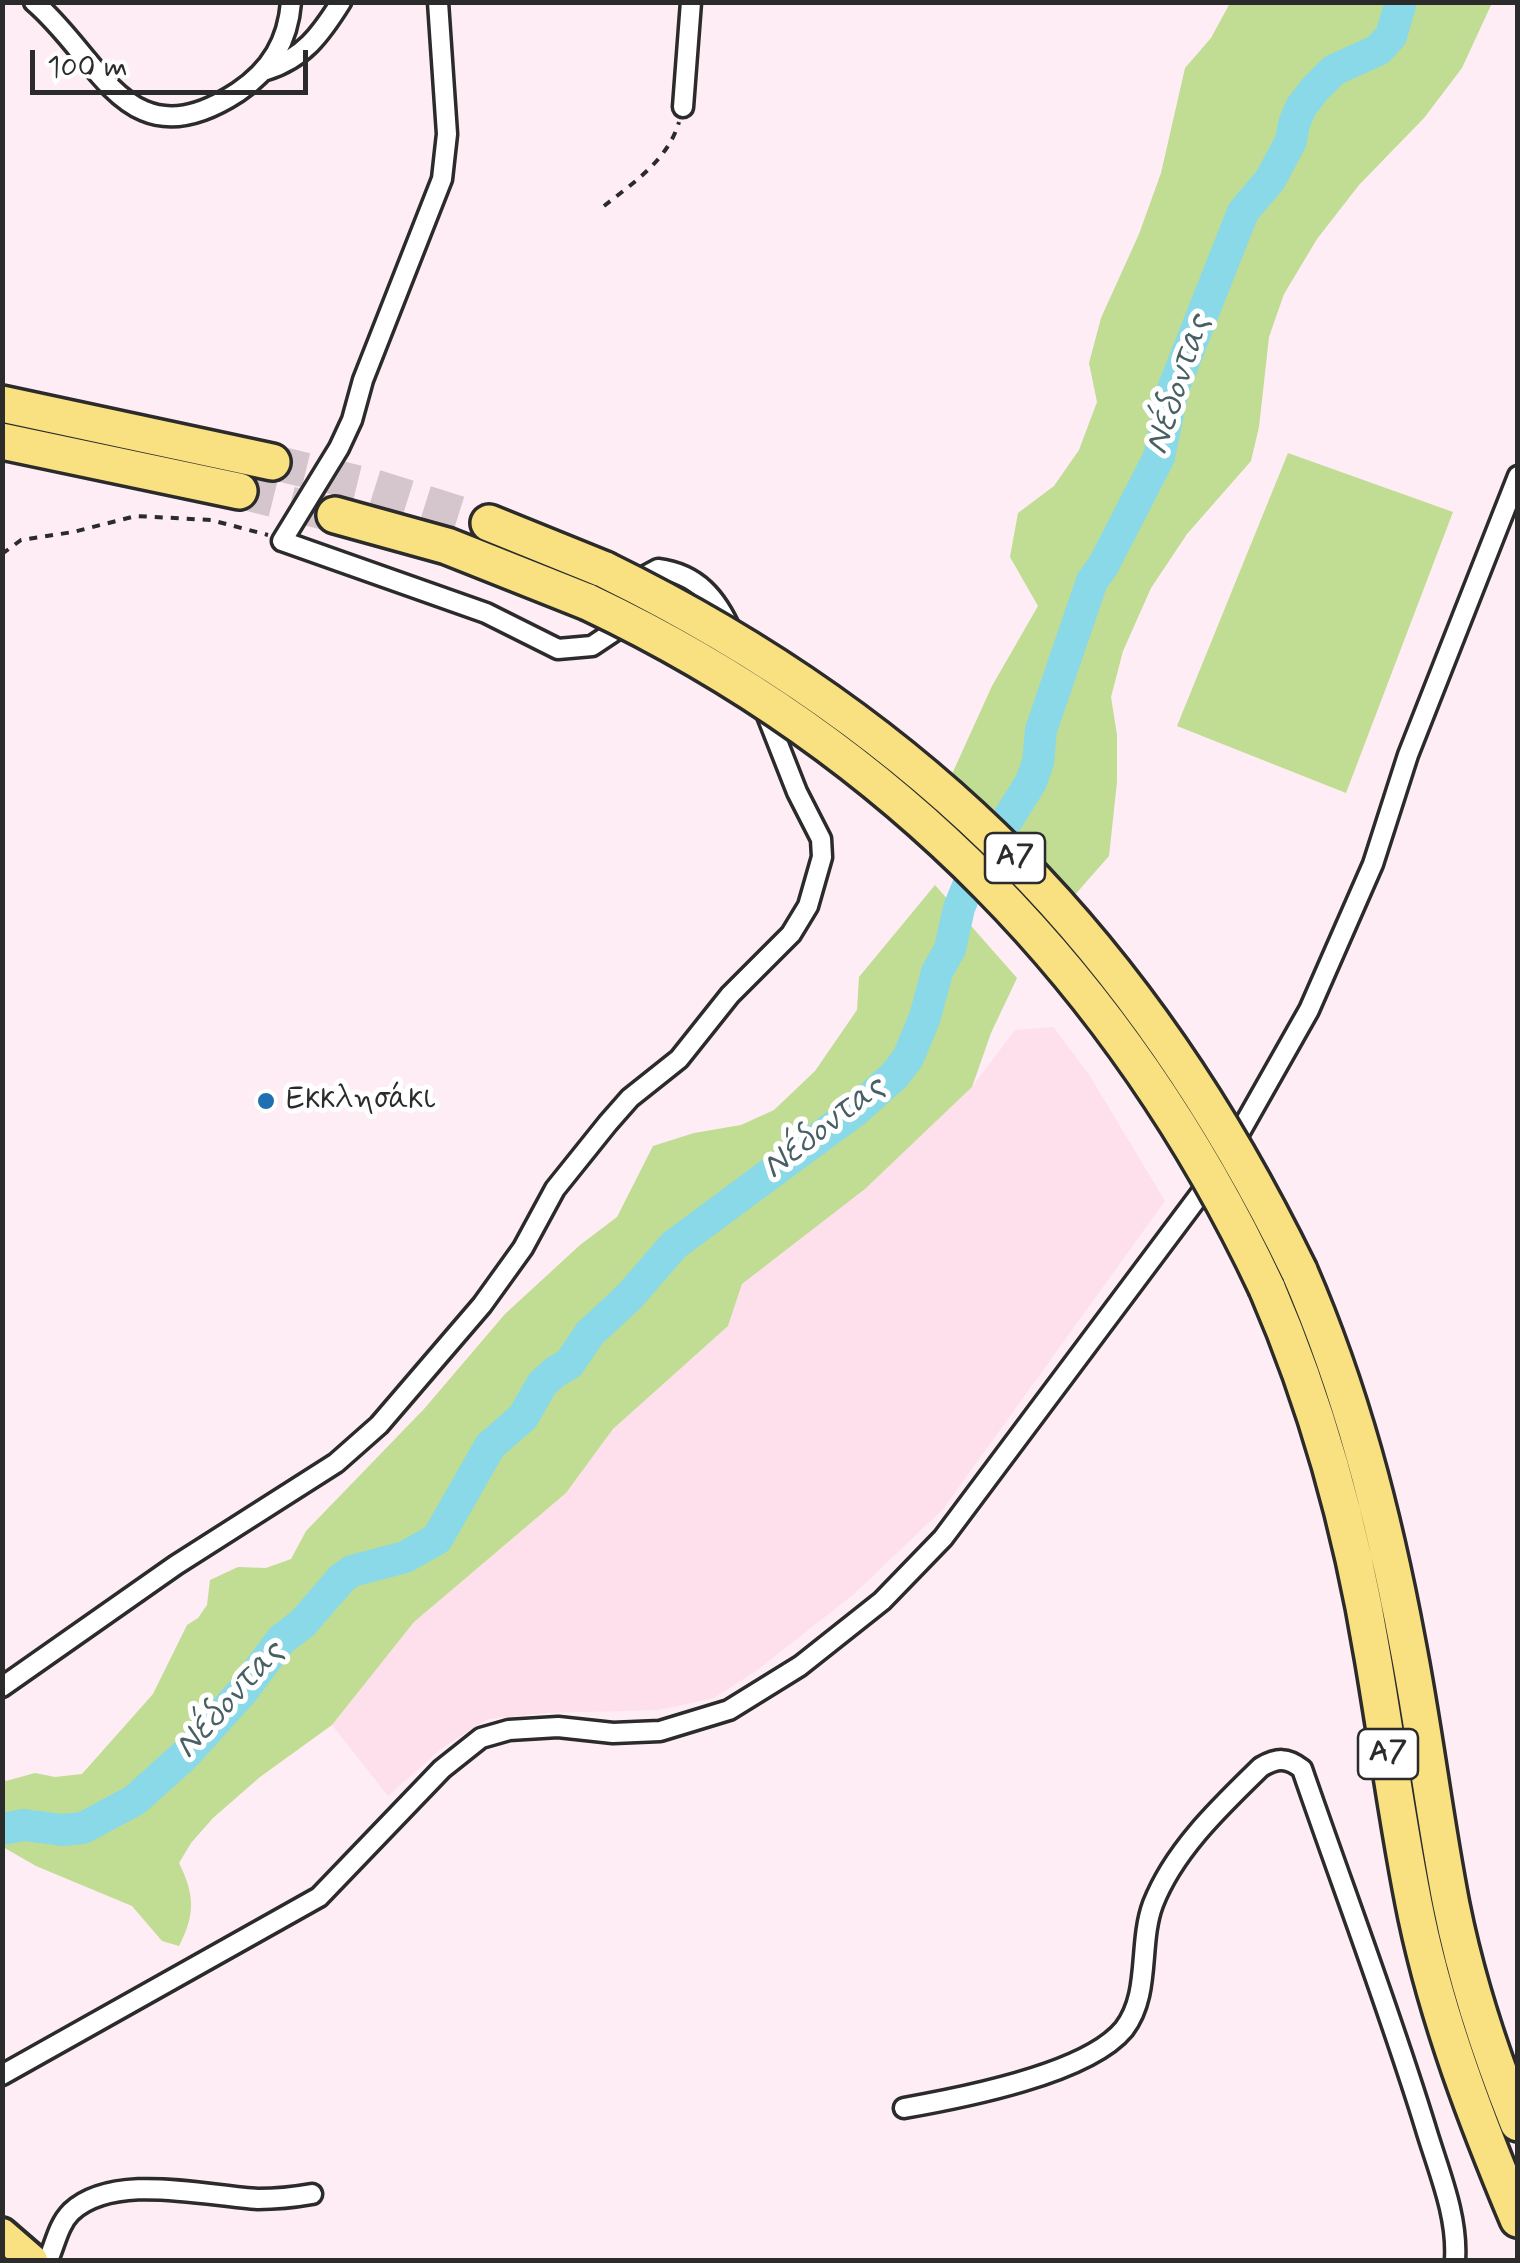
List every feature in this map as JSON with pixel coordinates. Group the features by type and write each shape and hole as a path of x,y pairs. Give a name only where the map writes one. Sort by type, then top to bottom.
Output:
{"highway":[{"path":"2,404 272,462"},
{"path":"2,441 239,491"},
{"name":"Α7","path":"335,515 447,546 588,602 729,679 824,743 926,822 1006,900 1081,986 1146,1075 1217,1186 1304,1378 1343,1515 1372,1654 1417,1919 1432,1978 1469,2098 1518,2219"},
{"name":"Α7","path":"489,523 605,570 745,646 844,713 949,794 1031,874 1110,964 1177,1056 1246,1165 1299,1271 1337,1365 1374,1486 1408,1646 1452,1908 1482,2024 1518,2123"}],"main road":[{"path":"2,2234 32,2260"}],"street":[{"path":"34,2 107,86 130,104 146,112 182,114 238,92 263,72 284,42 291,2"},
{"path":"263,72 289,62 318,39 342,2"},
{"path":"2,1687 176,1565 336,1463 379,1425 482,1305 523,1248 556,1189 608,1123 630,1098 680,1060 730,994 791,934 808,906 822,857 821,839 797,792 728,623 714,598 687,576 658,569 645,576 612,632 592,646 558,650 486,613 282,541 340,448 442,179 447,134 438,2"},
{"path":"682,107 692,2"},
{"path":"2,2075 319,1897 352,1867 442,1768 481,1738 509,1730 558,1726 613,1733 660,1731 729,1710 800,1666 868,1612 943,1538 1219,1169 1309,1010 1373,864 1408,755 1518,476"},
{"path":"904,2108 958,2099 1067,2066 1101,2049 1124,2028 1138,2002 1152,1905 1170,1871 1192,1840 1261,1767 1275,1760 1291,1760 1302,1769 1403,2055 1450,2208 1456,2239 1455,2260"},
{"path":"48,2260 64,2221 81,2204 101,2195 136,2190 258,2198 312,2194"}],"path":[{"path":"604,206 646,174 664,152 676,133 682,107"},
{"path":"2,554 21,540 136,516 211,520 282,541"}],"shaded area":[{"path":"1053,1027 1088,1073 1165,1201 943,1509 854,1594 756,1671 714,1698 658,1710 488,1719 442,1748 388,1796 332,1725 414,1622 566,1493 613,1429 728,1326 742,1284 865,1189 972,1087 1015,1030"}],"green space":[{"path":"1230,3 1492,3 1462,68 1424,118 1359,185 1317,239 1284,294 1269,337 1259,427 1251,461 1187,534 1151,588 1123,651 1111,697 1117,735 1117,782 1109,856 1073,897 952,774 992,686 1038,606 1010,557 1018,513 1054,486 1079,450 1097,402 1089,363 1101,318 1161,173 1185,68 1211,38"},
{"path":"1288,453 1453,512 1346,793 1177,726"},
{"path":"935,885 1017,978 991,1033 972,1087 865,1189 742,1284 728,1326 613,1429 566,1493 414,1622 332,1725 260,1777 213,1818 179,1863 191,1905 179,1946 162,1941 132,1906 36,1866 3,1847 3,1779 35,1773 55,1777 82,1774 153,1694 187,1625 207,1605 210,1580 238,1567 266,1568 291,1559 306,1531 424,1409 505,1314 580,1245 617,1217 653,1146 694,1133 741,1125 774,1110 815,1071 857,1010 859,977"}],"waterway":[{"name":"Νέδoντας","path":"2,1829 24,1825 62,1830 83,1828 135,1800 185,1755 242,1692 281,1640 303,1623 342,1578 352,1571 405,1557 437,1539 490,1446 523,1417 542,1384 569,1364 590,1333 629,1297 674,1245 855,1111 895,1075 908,1058 925,1017 972,876 1031,782 1038,762 1041,730 1092,581 1159,457 1173,389 1243,212 1270,180 1291,141 1301,107 1334,70 1378,50 1391,36 1401,2"}],"tunnel":[{"path":"272,462 375,487 489,523"},
{"path":"239,491 335,515"}],"place":[{"name":"Εκκλησάκι","path":"266,1101"}]}
